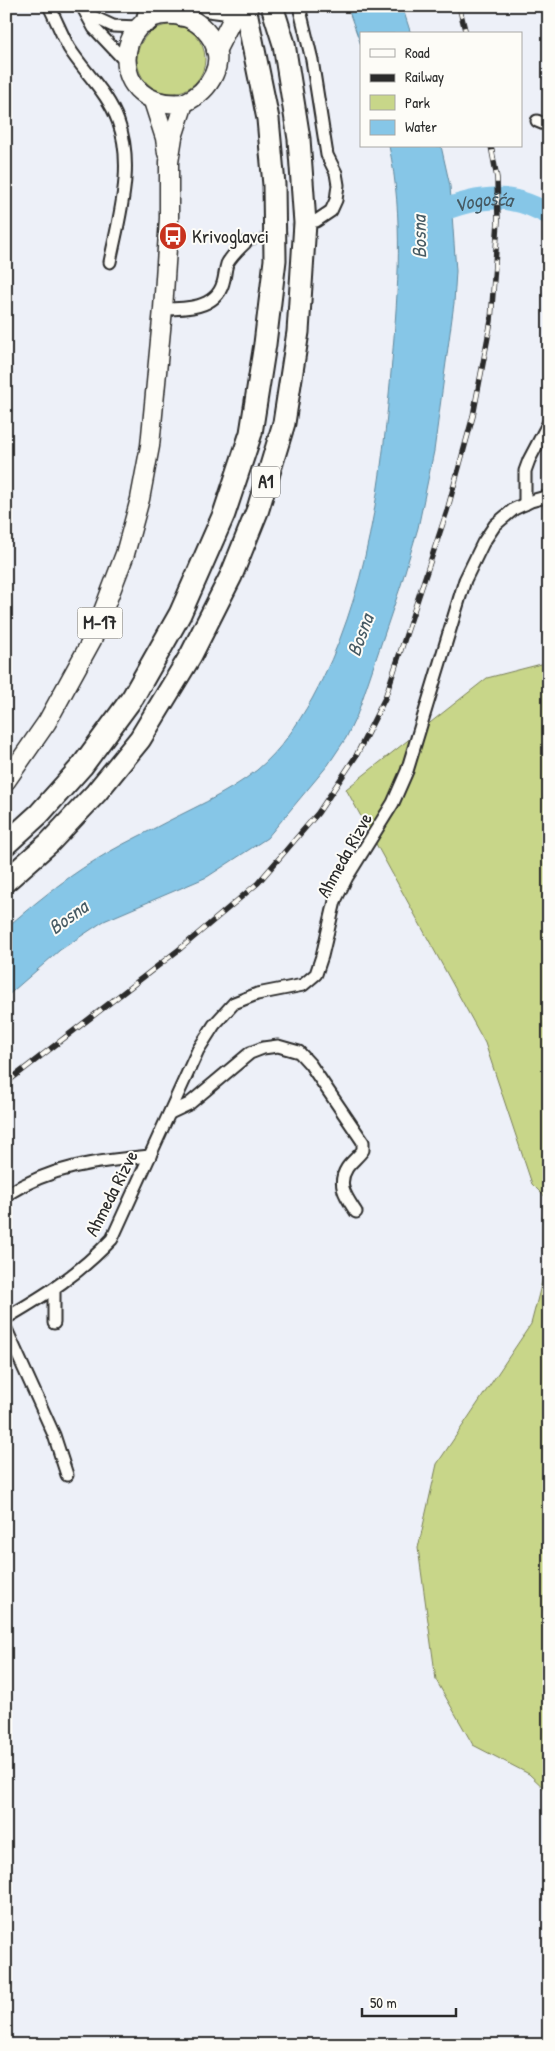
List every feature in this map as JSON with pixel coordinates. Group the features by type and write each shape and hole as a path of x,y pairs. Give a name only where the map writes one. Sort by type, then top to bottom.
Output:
{"highway":[{"name":"A1","path":"6,881 49,843 96,793 140,739 191,655 231,576 258,509 282,433 298,332 305,223 299,139 284,44 272,6"},
{"name":"A1","path":"6,844 39,814 82,766 133,697 180,614 224,514 251,433 265,344 275,260 274,185 268,119 230,8"}],"main road":[{"path":"230,8 216,51 213,77 201,93 184,103 168,105 153,101 142,94 134,85 128,74 126,62 129,44 146,18 183,13 204,18 230,8"},
{"path":"183,13 203,27 211,38 216,51"},
{"name":"M-17","path":"153,101 165,138 169,162"},
{"name":"M-17","path":"6,781 47,722 92,640 126,554 140,499 150,446 163,309 169,162 173,137 184,103"}],"street":[{"path":"49,6 70,48 108,99 118,121 124,149 125,181 110,262"},
{"path":"299,6 312,60 327,155 336,173 338,185 336,200 331,211 316,221"},
{"path":"84,10 113,26 146,18"},
{"path":"84,10 94,28 126,62"},
{"path":"537,121 549,126"},
{"path":"163,309 189,309 201,306 213,298 223,286 227,264 245,243"},
{"path":"525,504 525,471 528,460 549,422"},
{"name":"Ahmeda Rizve","path":"6,1318 54,1290 91,1262 112,1239 198,1050 214,1025 234,1003 256,994 303,985 316,974 322,956 334,901 393,803 407,771 465,580 483,542 495,525 514,509 549,496"},
{"path":"170,1113 188,1104 250,1053 263,1048 278,1046 299,1052 310,1064 363,1142 363,1150 348,1167 343,1178 343,1191 356,1212"},
{"path":"6,1195 56,1170 85,1163 150,1156"},
{"path":"54,1290 54,1323"},
{"path":"6,1329 54,1435 67,1475"}],"green space":[{"path":"164,25 178,25 190,30 200,40 205,52 205,66 200,78 190,88 178,93 164,93 152,88 142,78 137,66 137,52 142,40 152,30"},
{"path":"549,662 549,1201 532,1184 485,1043 346,789 487,678"},
{"path":"549,1255 549,1793 529,1774 473,1745 436,1680 418,1548 437,1464 531,1324"}],"water":[{"path":"347,6 402,6 410,32 360,32 360,42"},
{"name":"Bosna","path":"389,148 441,148 450,186 456,271 454,303 434,451 418,528 401,585 357,715 346,738 328,765 267,838 207,877 104,921 60,950 6,997 6,928 71,876 94,861 123,844 220,795 257,770 274,754 294,728 312,699 331,660 347,619 360,577 370,535 383,448 398,281 398,226 394,172"}],"waterway":[{"name":"Vogošća","path":"425,217 469,202 493,199 520,202 549,214"}],"tunnel":[{"path":"245,243 308,224"}],"railway":[{"path":"459,6 466,32"},
{"path":"6,1083 181,948 258,883 318,813 356,756 385,698 447,511 473,416 491,321 498,221 497,178 491,148"}],"place":[{"name":"Krivoglavci","path":"173,236"}]}
